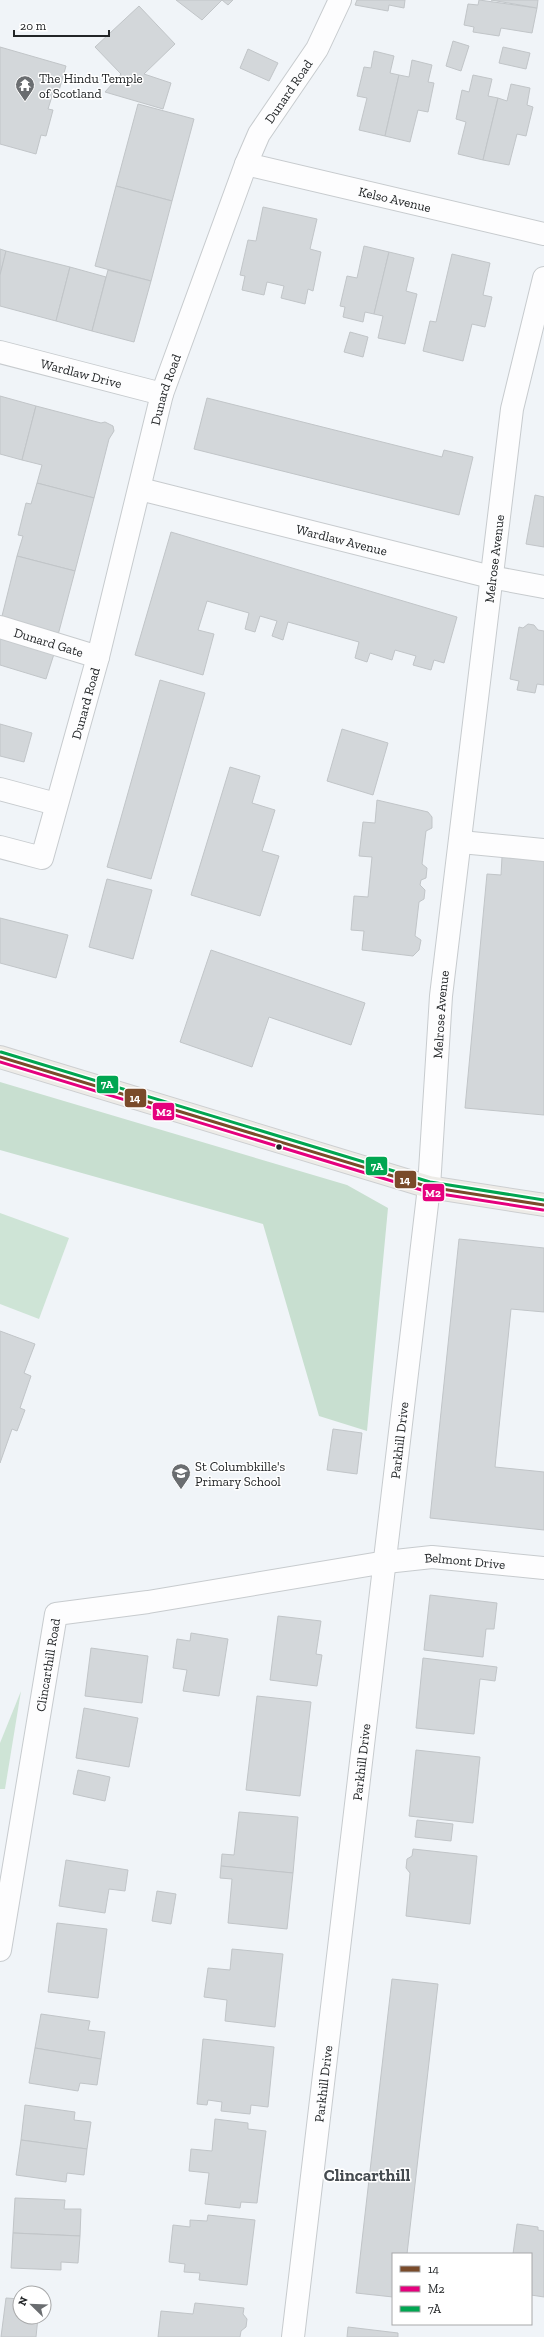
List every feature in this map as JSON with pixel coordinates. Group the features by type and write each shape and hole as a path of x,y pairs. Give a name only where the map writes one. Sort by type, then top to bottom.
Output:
{"main road":[{"path":"0,1057 429,1187 544,1205"}],"street":[{"name":"Dunard Road","path":"0,847 42,858 98,658 162,394 246,164 260,134 317,49 340,0"},
{"name":"Kelso Avenue","path":"246,164 544,234"},
{"name":"Melrose Avenue","path":"429,1187 442,996 512,409 544,278"},
{"name":"Wardlaw Drive","path":"0,352 162,394"},
{"name":"Wardlaw Avenue","path":"140,489 491,577 544,587"},
{"name":"Dunard Gate","path":"0,627 98,658"},
{"path":"0,788 56,804"},
{"path":"461,842 544,850"},
{"name":"Parkhill Drive","path":"293,2337 386,1562 429,1187"},
{"name":"Belmont Drive","path":"386,1562 432,1557 544,1568"},
{"name":"Clincarthill Road","path":"0,1950 56,1614 148,1602 386,1562"}],"green space":[{"path":"0,1082 347,1185 388,1208 367,1431 319,1416 263,1224 0,1150"},
{"path":"0,1213 69,1238 39,1319 0,1304"},
{"path":"21,1691 5,1789 0,1789 0,1743"}],"building":[{"path":"176,0 222,0 202,20"},
{"path":"222,0 233,0 228,5"},
{"path":"357,0 405,0 404,8 389,5 388,11 355,5"},
{"path":"479,0 537,8 532,33 501,28 499,36 473,32 474,27 464,25 468,4 478,5"},
{"path":"491,0 538,0 537,8"},
{"path":"139,6 175,44 144,74 171,83 163,109 105,92 121,74 95,47"},
{"path":"453,41 469,46 461,71 446,66"},
{"name":"The Hindu Temple of Scotland","path":"0,47 66,66 58,94 53,93 48,109 53,110 46,136 41,135 36,154 0,144"},
{"path":"503,47 530,53 526,69 499,63"},
{"path":"248,49 278,63 269,81 240,68"},
{"path":"374,51 394,56 390,73 399,75 385,136 359,130 367,98 357,96 364,67 371,68"},
{"path":"412,60 432,65 428,82 434,83 428,112 418,110 410,142 385,136 399,75 409,77"},
{"path":"473,75 492,79 488,96 498,98 483,160 458,154 466,122 456,119 462,90 469,92"},
{"path":"511,84 530,88 527,105 533,107 526,136 517,134 509,165 483,160 498,98 507,101"},
{"path":"138,104 194,119 172,201 116,186"},
{"path":"116,186 172,201 151,281 95,266"},
{"path":"263,207 317,219 310,249 321,252 313,291 308,289 305,304 281,298 284,286 267,282 264,295 242,290 245,276 240,275 248,240 256,241"},
{"path":"364,246 389,252 374,314 365,312 363,322 343,317 345,307 340,306 347,276 357,278"},
{"path":"0,249 6,251 0,275"},
{"path":"6,251 70,267 56,321 0,306 0,275"},
{"path":"389,252 414,258 406,291 417,294 405,344 378,338 383,316 374,314"},
{"path":"452,254 490,263 483,295 492,297 485,327 472,324 463,361 423,351 430,321 436,322"},
{"path":"70,267 106,277 92,331 56,321"},
{"path":"108,270 151,281 134,342 92,331"},
{"path":"350,332 368,337 363,357 344,352"},
{"path":"0,396 36,406 22,460 0,454"},
{"path":"207,398 442,457 444,450 473,457 459,515 194,449"},
{"path":"36,406 101,423 105,422 113,426 114,431 109,439 94,498 37,483 42,465 22,460"},
{"path":"37,483 94,498 75,571 17,556 23,536 18,535 26,503 31,504"},
{"path":"535,495 544,497 544,547 526,544"},
{"path":"171,532 457,617 444,663 434,660 431,670 413,665 416,656 395,650 392,660 370,653 367,662 355,658 359,642 288,622 283,640 272,636 277,621 260,616 255,632 245,629 249,613 207,601 198,630 214,634 203,675 135,655"},
{"path":"17,556 75,571 58,635 1,620"},
{"path":"528,624 534,625 538,630 544,631 544,685 537,684 535,693 517,690 519,681 510,679 519,627 523,628"},
{"path":"0,637 54,654 46,679 0,665"},
{"path":"160,680 205,693 151,879 107,867"},
{"path":"0,724 32,733 24,762 0,756"},
{"path":"342,729 388,743 373,795 327,781"},
{"path":"230,767 260,776 252,803 275,810 262,851 279,856 260,916 191,895"},
{"path":"377,800 428,812 432,817 432,828 426,831 422,864 427,868 426,878 421,880 420,885 425,890 424,899 419,902 415,936 421,940 419,950 413,956 362,950 364,931 351,930 354,896 368,897 372,857 359,856 363,822 375,823"},
{"path":"502,857 544,861 544,1115 465,1108 487,874 501,875"},
{"path":"107,879 152,890 133,959 89,947"},
{"path":"0,918 68,935 56,978 0,963"},
{"path":"211,950 365,1003 351,1045 269,1017 252,1067 180,1042"},
{"path":"459,1239 544,1248 544,1312 511,1309 495,1467 544,1472 544,1530 430,1518"},
{"path":"0,1331 35,1344 24,1373 31,1376 20,1408 25,1410 17,1431 12,1429 0,1463"},
{"path":"333,1429 362,1433 357,1474 327,1470"},
{"path":"430,1595 497,1603 494,1629 486,1629 483,1657 424,1650"},
{"path":"278,1616 321,1621 316,1654 322,1655 317,1686 270,1680"},
{"path":"191,1633 228,1639 219,1696 183,1691 187,1670 173,1668 177,1639 190,1641"},
{"path":"91,1648 148,1656 142,1703 85,1696"},
{"path":"423,1658 497,1667 495,1681 480,1679 474,1734 416,1728"},
{"path":"257,1696 311,1702 300,1796 246,1790"},
{"path":"84,1708 138,1718 129,1767 76,1758"},
{"path":"416,1750 480,1757 473,1823 409,1816"},
{"path":"78,1770 110,1777 105,1801 73,1794"},
{"path":"239,1812 298,1817 293,1873 221,1866 222,1854 234,1855"},
{"path":"417,1820 453,1824 451,1841 415,1837"},
{"path":"413,1849 477,1856 470,1924 406,1916 410,1873 406,1868 407,1859 412,1856"},
{"path":"66,1860 128,1870 125,1891 109,1889 105,1913 59,1906"},
{"path":"221,1866 293,1873 287,1929 228,1923 232,1879 220,1878"},
{"path":"157,1891 176,1894 171,1924 152,1921"},
{"path":"57,1923 107,1929 98,1998 48,1992"},
{"path":"232,1949 283,1954 275,2027 225,2021 227,2000 204,1997 208,1968 230,1970"},
{"path":"392,1979 438,1984 407,2253 392,2253 392,2297 356,2293"},
{"path":"41,2014 90,2021 88,2030 105,2032 101,2059 35,2048"},
{"path":"203,2039 274,2047 268,2107 251,2105 250,2114 221,2111 222,2102 208,2100 207,2105 197,2104"},
{"path":"35,2048 101,2059 97,2085 80,2083 78,2091 29,2083"},
{"path":"25,2105 75,2112 74,2120 91,2122 87,2149 21,2140"},
{"path":"215,2119 248,2123 248,2129 266,2131 257,2203 241,2202 240,2208 205,2204 209,2173 189,2171 191,2149 212,2151"},
{"path":"21,2140 87,2149 84,2175 67,2173 66,2182 16,2175"},
{"path":"15,2198 65,2200 64,2209 81,2209 80,2236 13,2233"},
{"path":"208,2215 255,2220 247,2285 199,2280 200,2273 184,2272 185,2264 169,2262 173,2225 190,2227 190,2220 207,2221"},
{"path":"517,2224 538,2227 538,2230 544,2231 544,2297 532,2295 532,2253 513,2253"},
{"path":"13,2233 80,2236 78,2263 61,2262 61,2270 11,2268"},
{"path":"6,2298 12,2298 12,2325 37,2325 36,2337 1,2337"},
{"path":"195,2303 244,2308 243,2314 247,2319 246,2327 241,2331 240,2337 158,2337 161,2311 193,2314"},
{"path":"348,2327 398,2333 398,2337 347,2337"}],"transit line":[{"name":"7A","path":"1,1052 430,1182 544,1200"},
{"name":"14","path":"0,1057 429,1187 544,1205"},
{"name":"M2","path":"0,1062 428,1192 543,1210"}],"place":[{"name":"The Hindu Temple of Scotland","path":"25,102"},
{"name":"St Columbkille's Primary School","path":"181,1490"}],"district":[{"name":"Clincarthill","path":"367,2175"}]}
